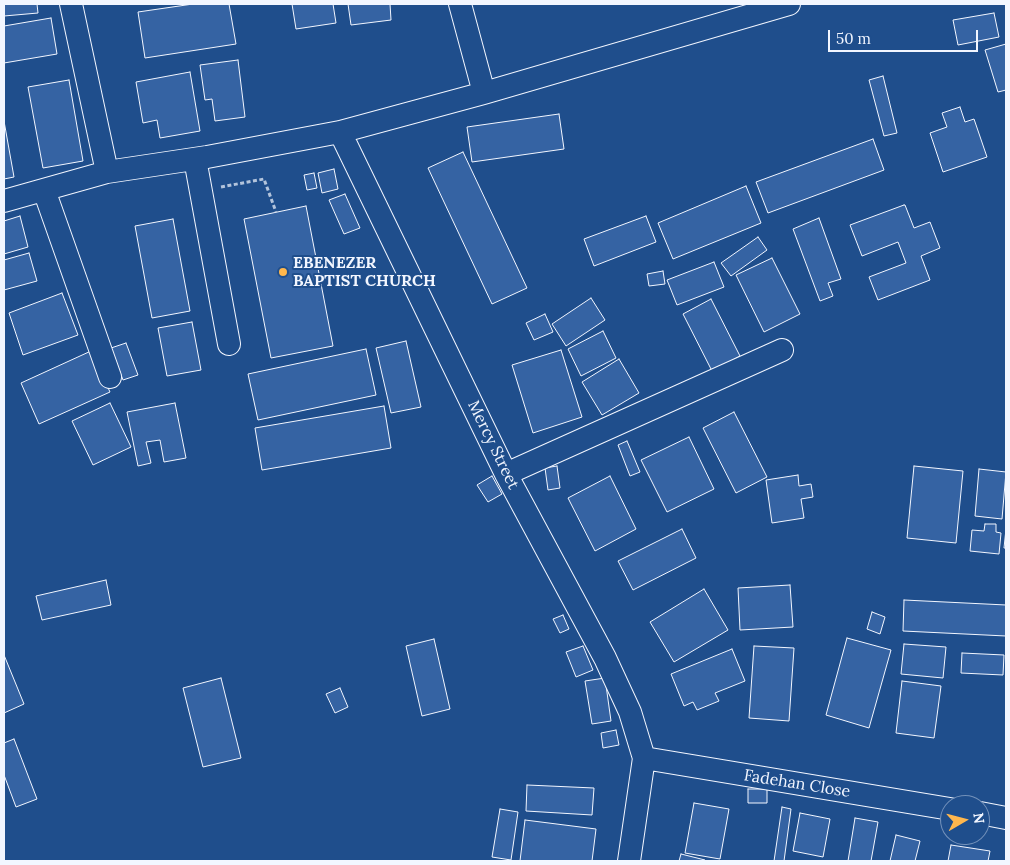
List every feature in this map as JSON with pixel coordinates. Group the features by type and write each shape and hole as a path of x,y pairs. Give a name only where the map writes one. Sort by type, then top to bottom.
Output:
{"street":[{"path":"71,4 107,172"},
{"path":"460,4 484,93"},
{"path":"4,201 107,172 195,159 340,132 484,93 789,4"},
{"name":"Mercy Street","path":"340,132 506,474 605,658 630,712 644,758"},
{"path":"195,159 229,344"},
{"path":"44,190 110,377"},
{"path":"506,474 782,350"},
{"path":"629,861 644,758"},
{"name":"Fadehan Close","path":"644,758 940,807"},
{"path":"990,816 1006,818"}],"path":[{"path":"221,187 264,179 276,212"}],"building":[{"path":"4,4 37,4 38,13 4,16"},
{"path":"193,4 229,4 236,44 145,58 138,12"},
{"path":"292,4 333,4 336,23 296,29"},
{"path":"348,4 390,4 391,20 351,25"},
{"path":"994,13 999,37 958,45 953,20"},
{"path":"51,18 57,54 4,63 4,26"},
{"path":"1006,44 1006,90 998,92 985,50"},
{"path":"238,60 245,117 215,121 212,99 205,100 200,65"},
{"path":"190,72 200,131 160,138 157,120 143,123 136,82"},
{"path":"883,76 897,133 884,136 869,80"},
{"path":"69,80 83,161 43,168 28,87"},
{"path":"960,107 965,122 974,119 987,157 943,172 930,133 947,127 942,113"},
{"path":"559,114 564,149 472,162 467,127"},
{"path":"4,121 14,177 4,179"},
{"path":"873,139 884,170 768,213 756,182"},
{"path":"463,152 527,288 492,304 428,168"},
{"path":"334,169 338,189 322,193 318,173"},
{"path":"314,173 317,188 307,190 304,175"},
{"path":"746,186 761,223 673,259 658,223"},
{"path":"345,194 360,228 344,234 329,200"},
{"path":"905,205 914,228 930,222 940,248 921,256 930,280 878,300 869,277 906,263 898,242 862,256 850,225"},
{"path":"306,206 333,346 271,358 244,219"},
{"path":"20,216 28,247 4,254 4,221"},
{"path":"646,216 656,242 594,266 584,239"},
{"path":"819,218 841,279 828,283 833,296 820,301 793,229"},
{"path":"173,219 190,311 152,318 135,226"},
{"path":"758,237 767,250 731,276 721,263"},
{"path":"29,253 37,281 4,290 4,260"},
{"path":"772,258 800,314 764,332 736,275"},
{"path":"714,262 724,287 677,305 667,280"},
{"path":"663,271 665,284 649,286 647,274"},
{"path":"62,293 78,335 23,355 9,313"},
{"path":"591,298 605,320 566,346 552,324"},
{"path":"711,299 740,356 712,371 683,314"},
{"path":"545,314 553,332 534,340 526,323"},
{"path":"192,322 201,370 167,376 158,328"},
{"path":"603,331 616,358 581,376 568,349"},
{"path":"406,341 421,407 391,413 376,348"},
{"path":"126,343 138,375 123,380 111,348"},
{"path":"366,349 376,395 258,420 248,374"},
{"path":"561,350 582,417 533,433 512,365"},
{"path":"91,351 110,392 39,424 21,383"},
{"path":"619,359 639,393 602,415 582,382"},
{"path":"110,403 131,447 93,465 72,421"},
{"path":"175,403 186,458 164,462 160,440 146,442 151,463 138,466 127,412"},
{"path":"384,406 391,448 262,470 255,428"},
{"path":"734,412 767,477 736,493 703,428"},
{"path":"689,437 714,489 667,512 641,460"},
{"path":"627,441 640,472 630,476 618,445"},
{"path":"557,466 560,488 548,490 545,468"},
{"path":"914,466 963,471 956,543 907,538"},
{"path":"979,469 1006,472 1002,519 975,516"},
{"path":"798,475 799,486 811,484 813,497 801,499 804,518 772,523 766,480"},
{"path":"492,476 502,494 488,502 477,485"},
{"path":"610,476 636,529 595,551 568,498"},
{"path":"985,524 996,524 996,532 1001,533 999,554 970,551 972,530 984,531"},
{"path":"682,529 696,558 633,590 618,561"},
{"path":"1006,529 1006,548 1004,548"},
{"path":"106,580 111,605 42,620 36,596"},
{"path":"790,585 793,627 740,630 738,588"},
{"path":"704,589 728,630 674,662 650,622"},
{"path":"904,600 1006,605 1006,636 903,631"},
{"path":"872,612 885,617 880,634 867,629"},
{"path":"563,615 569,629 560,633 553,619"},
{"path":"847,638 891,650 869,728 826,715"},
{"path":"434,639 450,709 422,716 406,646"},
{"path":"904,644 946,647 943,678 901,674"},
{"path":"583,646 593,670 576,677 566,652"},
{"path":"754,646 794,648 789,721 749,718"},
{"path":"732,649 745,681 715,693 719,701 697,710 693,702 684,706 671,674"},
{"path":"962,653 1004,655 1003,675 961,673"},
{"path":"4,655 24,704 4,713"},
{"path":"221,678 241,758 203,767 183,688"},
{"path":"605,678 611,721 592,724 585,681"},
{"path":"902,681 941,686 934,738 896,733"},
{"path":"340,688 348,707 335,713 326,694"},
{"path":"616,730 619,745 603,748 601,733"},
{"path":"14,739 37,799 16,807 4,775 4,743"},
{"path":"527,785 594,788 592,815 526,811"},
{"path":"748,789 767,789 767,803 748,803"},
{"path":"694,803 729,809 720,859 685,853"},
{"path":"782,807 791,809 784,861 774,861"},
{"path":"500,809 518,812 511,860 492,857"},
{"path":"800,813 830,819 823,857 793,851"},
{"path":"855,818 878,822 871,861 848,861"},
{"path":"525,820 596,829 592,861 520,861"},
{"path":"896,835 920,841 915,861 890,861"},
{"path":"951,845 990,851 988,861 948,861"},
{"path":"681,854 705,860 679,861"}],"place":[{"name":"EBENEZER BAPTIST CHURCH","path":"283,272"}]}
